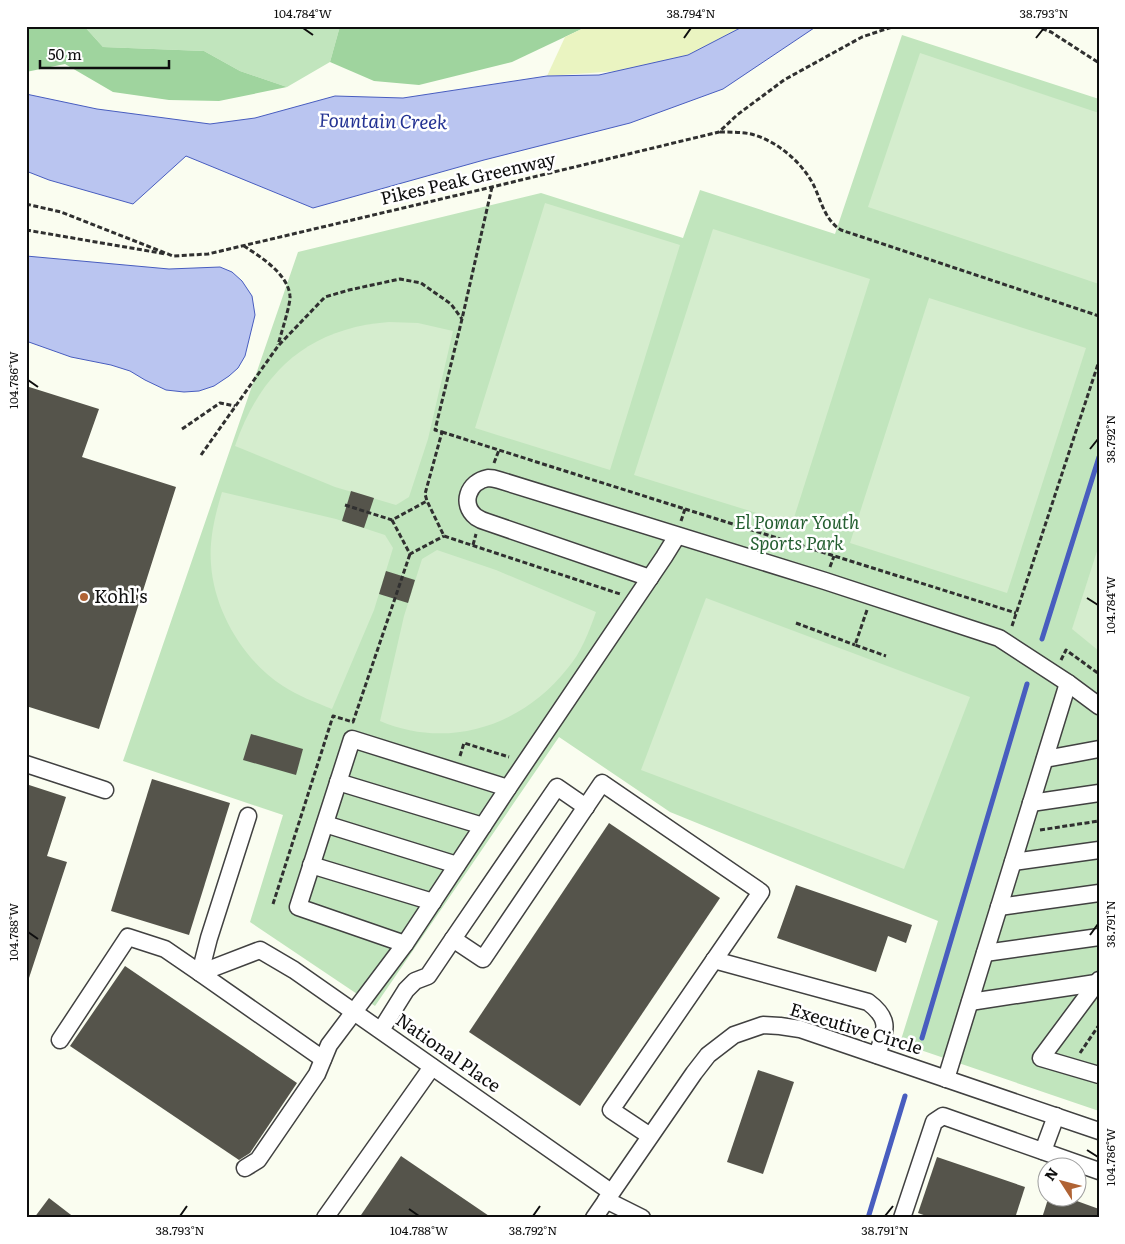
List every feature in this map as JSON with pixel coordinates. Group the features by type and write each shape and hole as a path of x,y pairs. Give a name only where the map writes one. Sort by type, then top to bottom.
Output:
{"street":[{"path":"650,578 476,517 467,503 468,494 472,486 480,481 489,478 499,480 826,581 999,638 1068,683 1099,706"},
{"path":"245,1168 258,1160 317,1074 329,1045 405,944 677,536"},
{"path":"946,1078 1068,683"},
{"path":"405,944 298,907 352,739 508,788"},
{"path":"1045,759 1099,749"},
{"path":"26,764 105,790"},
{"path":"338,782 483,826"},
{"path":"454,939 483,959 602,783 762,892 611,1110 650,1136"},
{"path":"381,1030 406,990 415,980 428,976 557,787 586,807"},
{"path":"1031,803 1099,793"},
{"path":"200,973 248,816"},
{"path":"325,824 457,865"},
{"path":"1013,862 1099,850"},
{"path":"311,865 433,902"},
{"path":"999,907 1099,893"},
{"path":"60,1040 128,937 165,949 323,1059"},
{"path":"985,953 1099,938"},
{"name":"National Place","path":"200,973 260,950 294,970 381,1030 608,1196 642,1218"},
{"path":"714,960 868,1002 884,1017 886,1029 878,1056"},
{"path":"970,1002 1098,982"},
{"path":"1098,982 1042,1058 1099,1075"},
{"name":"Executive Circle","path":"594,1218 708,1055 734,1035 762,1025 800,1029 1099,1130"},
{"path":"325,1218 432,1067"},
{"path":"902,1218 934,1122 943,1116 1099,1171"},
{"path":"1043,1152 1056,1116"}],"path":[{"name":"Pikes Peak Greenway","path":"26,204 61,212 173,256 208,254 492,188 719,132 737,115 784,80 862,37 894,26"},
{"path":"1035,26 1051,32 1099,63"},
{"path":"719,132 752,134 777,146 795,159 805,170 832,224 841,230 1099,316"},
{"path":"492,188 435,430 1016,613"},
{"path":"26,230 173,256"},
{"path":"243,246 265,260 282,276 290,297 278,346"},
{"path":"201,455 278,346 325,297 400,279 421,284 451,304 462,319"},
{"path":"999,638 1011,628 1099,361"},
{"path":"182,429 220,403 235,406"},
{"path":"442,432 425,494 444,536 636,599"},
{"path":"392,520 427,501"},
{"path":"345,505 392,520 410,554 444,536"},
{"path":"677,536 685,509"},
{"path":"855,645 868,607"},
{"path":"796,623 886,656"},
{"path":"1053,658 1060,663 1066,650 1099,674"},
{"path":"353,722 362,725"},
{"path":"451,754 460,756 464,743 526,762"},
{"path":"1022,832 1099,821"},
{"path":"1072,1067 1085,1044 1099,1025"}],"green space":[{"path":"84,26 340,26 330,62 287,87 240,71 204,51 103,47"},
{"name":"El Pomar Youth Sports Park","path":"902,35 1099,99 1099,1111 900,1043 938,921 670,812 559,737 375,1006 250,922 283,815 123,761 298,252 541,193 683,238 700,190 835,234"}],"shaded area":[{"path":"26,26 84,26 103,47 204,51 240,71 287,87 219,101 169,100 113,92 65,64 26,72"},
{"path":"340,26 588,26 512,62 419,85 374,81 330,62"},
{"path":"920,53 1099,113 1099,284 868,207"},
{"path":"545,203 680,245 610,470 475,428"},
{"path":"713,229 870,279 792,524 634,475"},
{"path":"929,298 1086,348 1007,593 850,543"},
{"path":"389,322 418,323 453,331 428,439 409,497 396,505 335,487 235,446 246,419 259,396 274,375 292,358 312,344 335,333 360,326"},
{"path":"222,492 336,519 385,535 393,548 374,610 332,709 295,693 269,676 244,649 233,633 218,599 213,582 211,564 213,528"},
{"path":"1099,545 1099,651 1072,629"},
{"path":"437,550 496,570 596,612 576,656 549,689 528,705 506,718 482,727 457,732 432,733 406,729 380,721 404,616 422,559"},
{"path":"706,598 970,697 904,869 641,770"}],"sand":[{"path":"588,26 744,26 688,55 619,71 547,76 565,37"}],"water":[{"name":"Fountain Creek","path":"744,26 817,26 723,89 630,123 484,160 313,208 186,156 133,204 49,180 26,171 26,94 97,109 210,124 255,118 335,96 403,98 547,76 599,75 688,55"},
{"path":"26,256 169,269 220,267 232,272 242,281 252,296 255,315 245,356 238,368 214,386 199,391 184,392 166,390 130,371 71,357 26,341"}],"building":[{"name":"Kohl's","path":"26,386 99,409 82,457 176,487 99,729 26,706"},
{"path":"351,491 374,498 364,528 342,521"},
{"path":"386,571 415,580 408,603 379,594"},
{"path":"251,734 303,749 296,775 243,760"},
{"path":"152,779 230,803 189,935 111,911"},
{"path":"26,784 66,797 47,856 67,862 29,978 26,978"},
{"path":"609,823 720,898 580,1106 469,1032"},
{"path":"796,885 912,925 906,943 888,936 876,972 777,938"},
{"path":"125,966 297,1083 250,1153 239,1160 70,1046"},
{"path":"758,1070 794,1082 763,1174 727,1162"},
{"path":"401,1156 492,1218 359,1218"},
{"path":"937,1157 1025,1187 1015,1218 932,1218 918,1213"},
{"path":"49,1198 75,1218 34,1218"},
{"path":"1088,1205 1099,1209 1099,1218 1042,1218 1046,1206"}],"waterway":[{"path":"1042,639 1099,457"},
{"path":"922,1038 1027,684"},
{"path":"868,1218 905,1096"}],"place":[{"name":"Kohl's","path":"84,597"}]}
